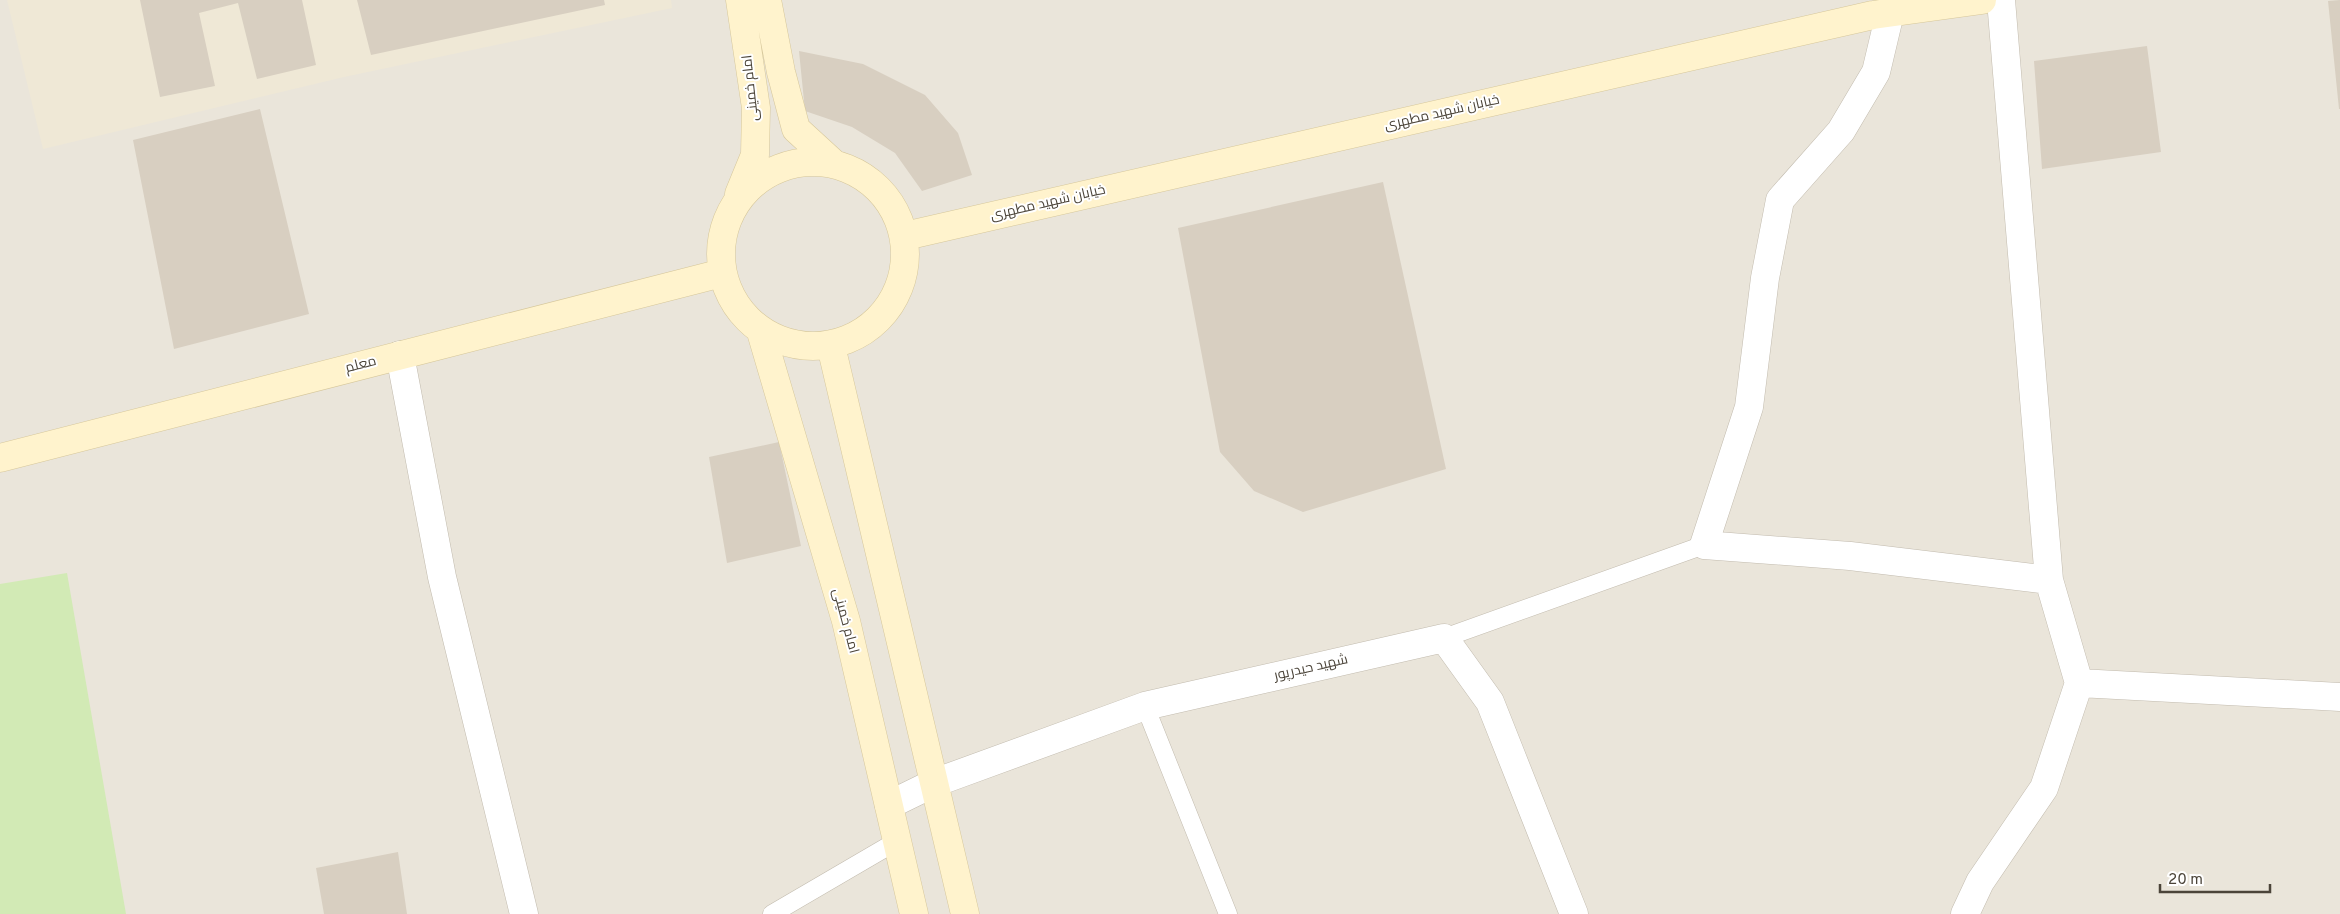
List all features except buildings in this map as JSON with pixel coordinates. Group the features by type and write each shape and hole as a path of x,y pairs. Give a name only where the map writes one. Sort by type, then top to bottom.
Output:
{"main road":[{"name":"امام خمینی","path":"740,0 756,108 755,155 721,236 722,273 735,307 761,332 846,621 914,914"},
{"path":"761,332 795,346 831,346 865,332 891,306 905,272 905,236 891,202 865,176 832,162 796,129 781,72 768,0"},
{"name":"خیابان شهید مطهری","path":"905,236 1890,6 1982,0"},
{"path":"736,202 761,176 796,162 832,162"},
{"name":"معلم","path":"0,458 722,273"},
{"path":"831,346 965,914"}],"street":[{"path":"1965,914 1980,882 2044,788 2078,683 2049,580 2001,0"},
{"path":"1890,6 1876,72 1841,131 1780,200 1765,278 1749,407 1704,545 1850,556 2049,580"},
{"path":"400,355 442,577 524,914"},
{"path":"1444,638 1490,702 1574,914"},
{"name":"شهید حیدرپور","path":"889,804 934,783 1145,706 1444,638"},
{"path":"2078,683 2340,697"}],"lane":[{"path":"1444,638 1704,545"},
{"path":"1145,706 1228,914"},
{"path":"772,914 897,841"}],"shaded area":[{"path":"0,0 2340,0 2340,914 0,914"},
{"path":"7,0 671,0 672,8 344,77 43,149"}],"green space":[{"path":"67,573 126,914 0,914 0,584"}]}
